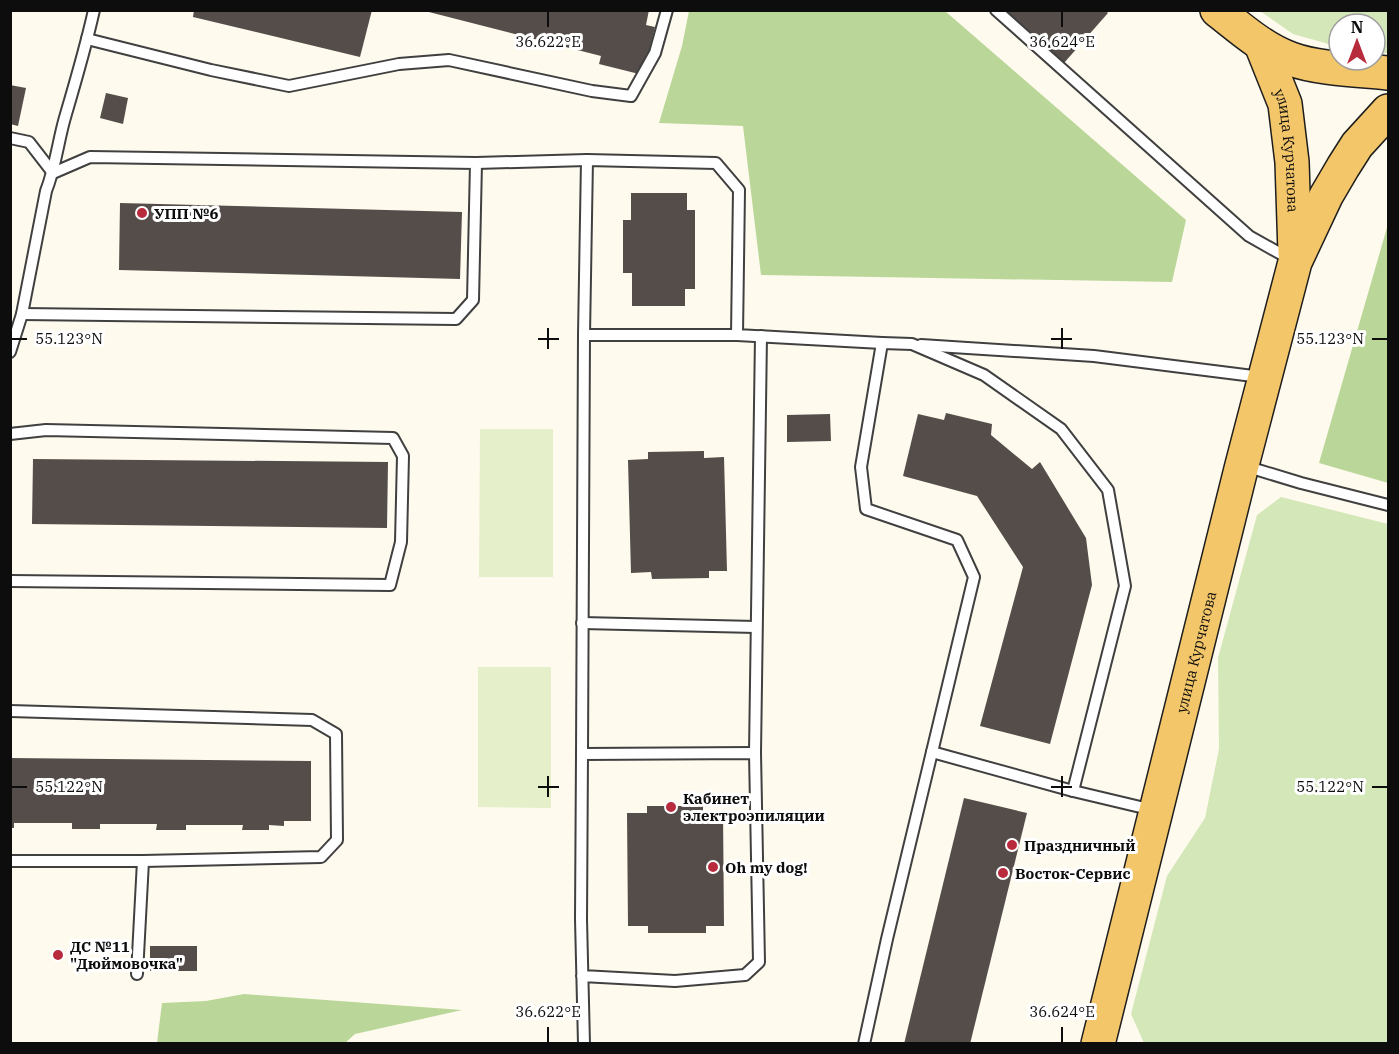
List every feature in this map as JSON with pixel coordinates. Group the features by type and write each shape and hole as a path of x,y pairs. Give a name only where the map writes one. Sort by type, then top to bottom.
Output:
{"main road":[{"path":"1216,10 1261,44 1292,60 1389,73"},
{"name":"улица Курчатова","path":"1261,44 1285,104 1293,162 1294,262"},
{"name":"улица Курчатова","path":"1098,1044 1294,262 1326,196 1343,167 1357,145 1389,111"}],"lane":[{"path":"10,352 22,314 46,191 53,173 65,116 80,72 94,10"},
{"path":"87,39 210,70 289,86 399,64 449,60 592,91 632,96 655,53 667,10"},
{"path":"996,10 1249,236 1294,262"},
{"path":"10,138 28,142 53,173"},
{"path":"53,173 90,157 476,163 587,160 716,164 739,190 737,335"},
{"path":"584,1044 582,622 587,160"},
{"path":"22,314 456,319 473,300 476,163"},
{"path":"584,334 737,335 912,344 1094,356 1266,377"},
{"path":"582,976 675,981 745,975 759,962 755,753 761,336"},
{"path":"864,1044 974,577 957,540 866,509 861,467 882,343"},
{"path":"912,344 984,375 1061,429 1108,490 1125,586 1073,791"},
{"path":"10,434 46,429 393,438 403,456 402,542 390,585 10,581"},
{"path":"1242,465 1301,483 1389,505"},
{"path":"582,622 756,627"},
{"path":"10,711 312,720 336,734 337,840 321,857 10,861"},
{"path":"932,752 1073,791 1156,811"},
{"path":"582,754 755,753"},
{"path":"137,974 143,861"}],"green space":[{"path":"689,11 945,11 1186,220 1172,282 761,275 743,126 659,123 682,46"},
{"path":"1260,11 1388,11 1388,53 1387,12 1327,12 1327,44 1293,34"},
{"path":"1388,224 1388,483 1319,463"},
{"path":"480,429 553,429 553,577 479,577"},
{"path":"1281,497 1388,524 1388,1043 1144,1043 1131,1014 1167,876 1205,818 1219,749 1218,658 1257,515"},
{"path":"478,667 551,667 551,808 478,807"},
{"path":"244,994 462,1010 355,1034 345,1043 157,1043 162,1003 206,1001"}],"building":[{"path":"194,10 372,10 360,57 193,17"},
{"path":"421,10 649,10 646,25 655,27 643,75 599,64 601,56"},
{"path":"1009,10 1105,10 1108,13 1064,63 1007,13"},
{"path":"10,85 26,88 18,126 10,124"},
{"path":"106,93 128,98 123,124 100,118"},
{"path":"631,193 687,193 687,210 695,210 695,289 685,289 685,306 632,306 632,273 623,273 623,220 631,220"},
{"path":"120,203 462,212 460,279 119,270"},
{"path":"946,413 992,424 991,435 1032,469 1040,462 1086,538 1092,585 1050,744 980,726 1023,567 977,496 903,476 918,414 944,420"},
{"path":"830,414 831,441 787,442 787,415"},
{"path":"704,451 704,458 724,457 727,571 709,571 709,578 652,579 651,572 631,573 628,460 648,459 648,452"},
{"path":"33,459 388,462 387,528 32,524"},
{"path":"10,758 311,761 311,821 284,821 284,826 269,825 269,830 242,830 243,825 186,825 186,830 156,830 157,824 100,824 100,829 72,829 72,823 14,823 14,828 10,828"},
{"path":"964,798 1027,813 970,1044 904,1044"},
{"path":"647,806 703,806 703,812 723,812 724,926 706,926 706,933 648,933 648,926 628,926 627,813 647,813"},
{"path":"150,946 197,946 197,971 150,971"}],"place":[{"name":"УПП №6","path":"142,213"},
{"name":"Кабинет электроэпиляции","path":"671,807"},
{"name":"Праздничный","path":"1012,845"},
{"name":"Oh my dog!","path":"713,867"},
{"name":"Восток-Сервис","path":"1003,873"},
{"name":"ДС №11 \"Дюймовочка\"","path":"58,955"}]}
